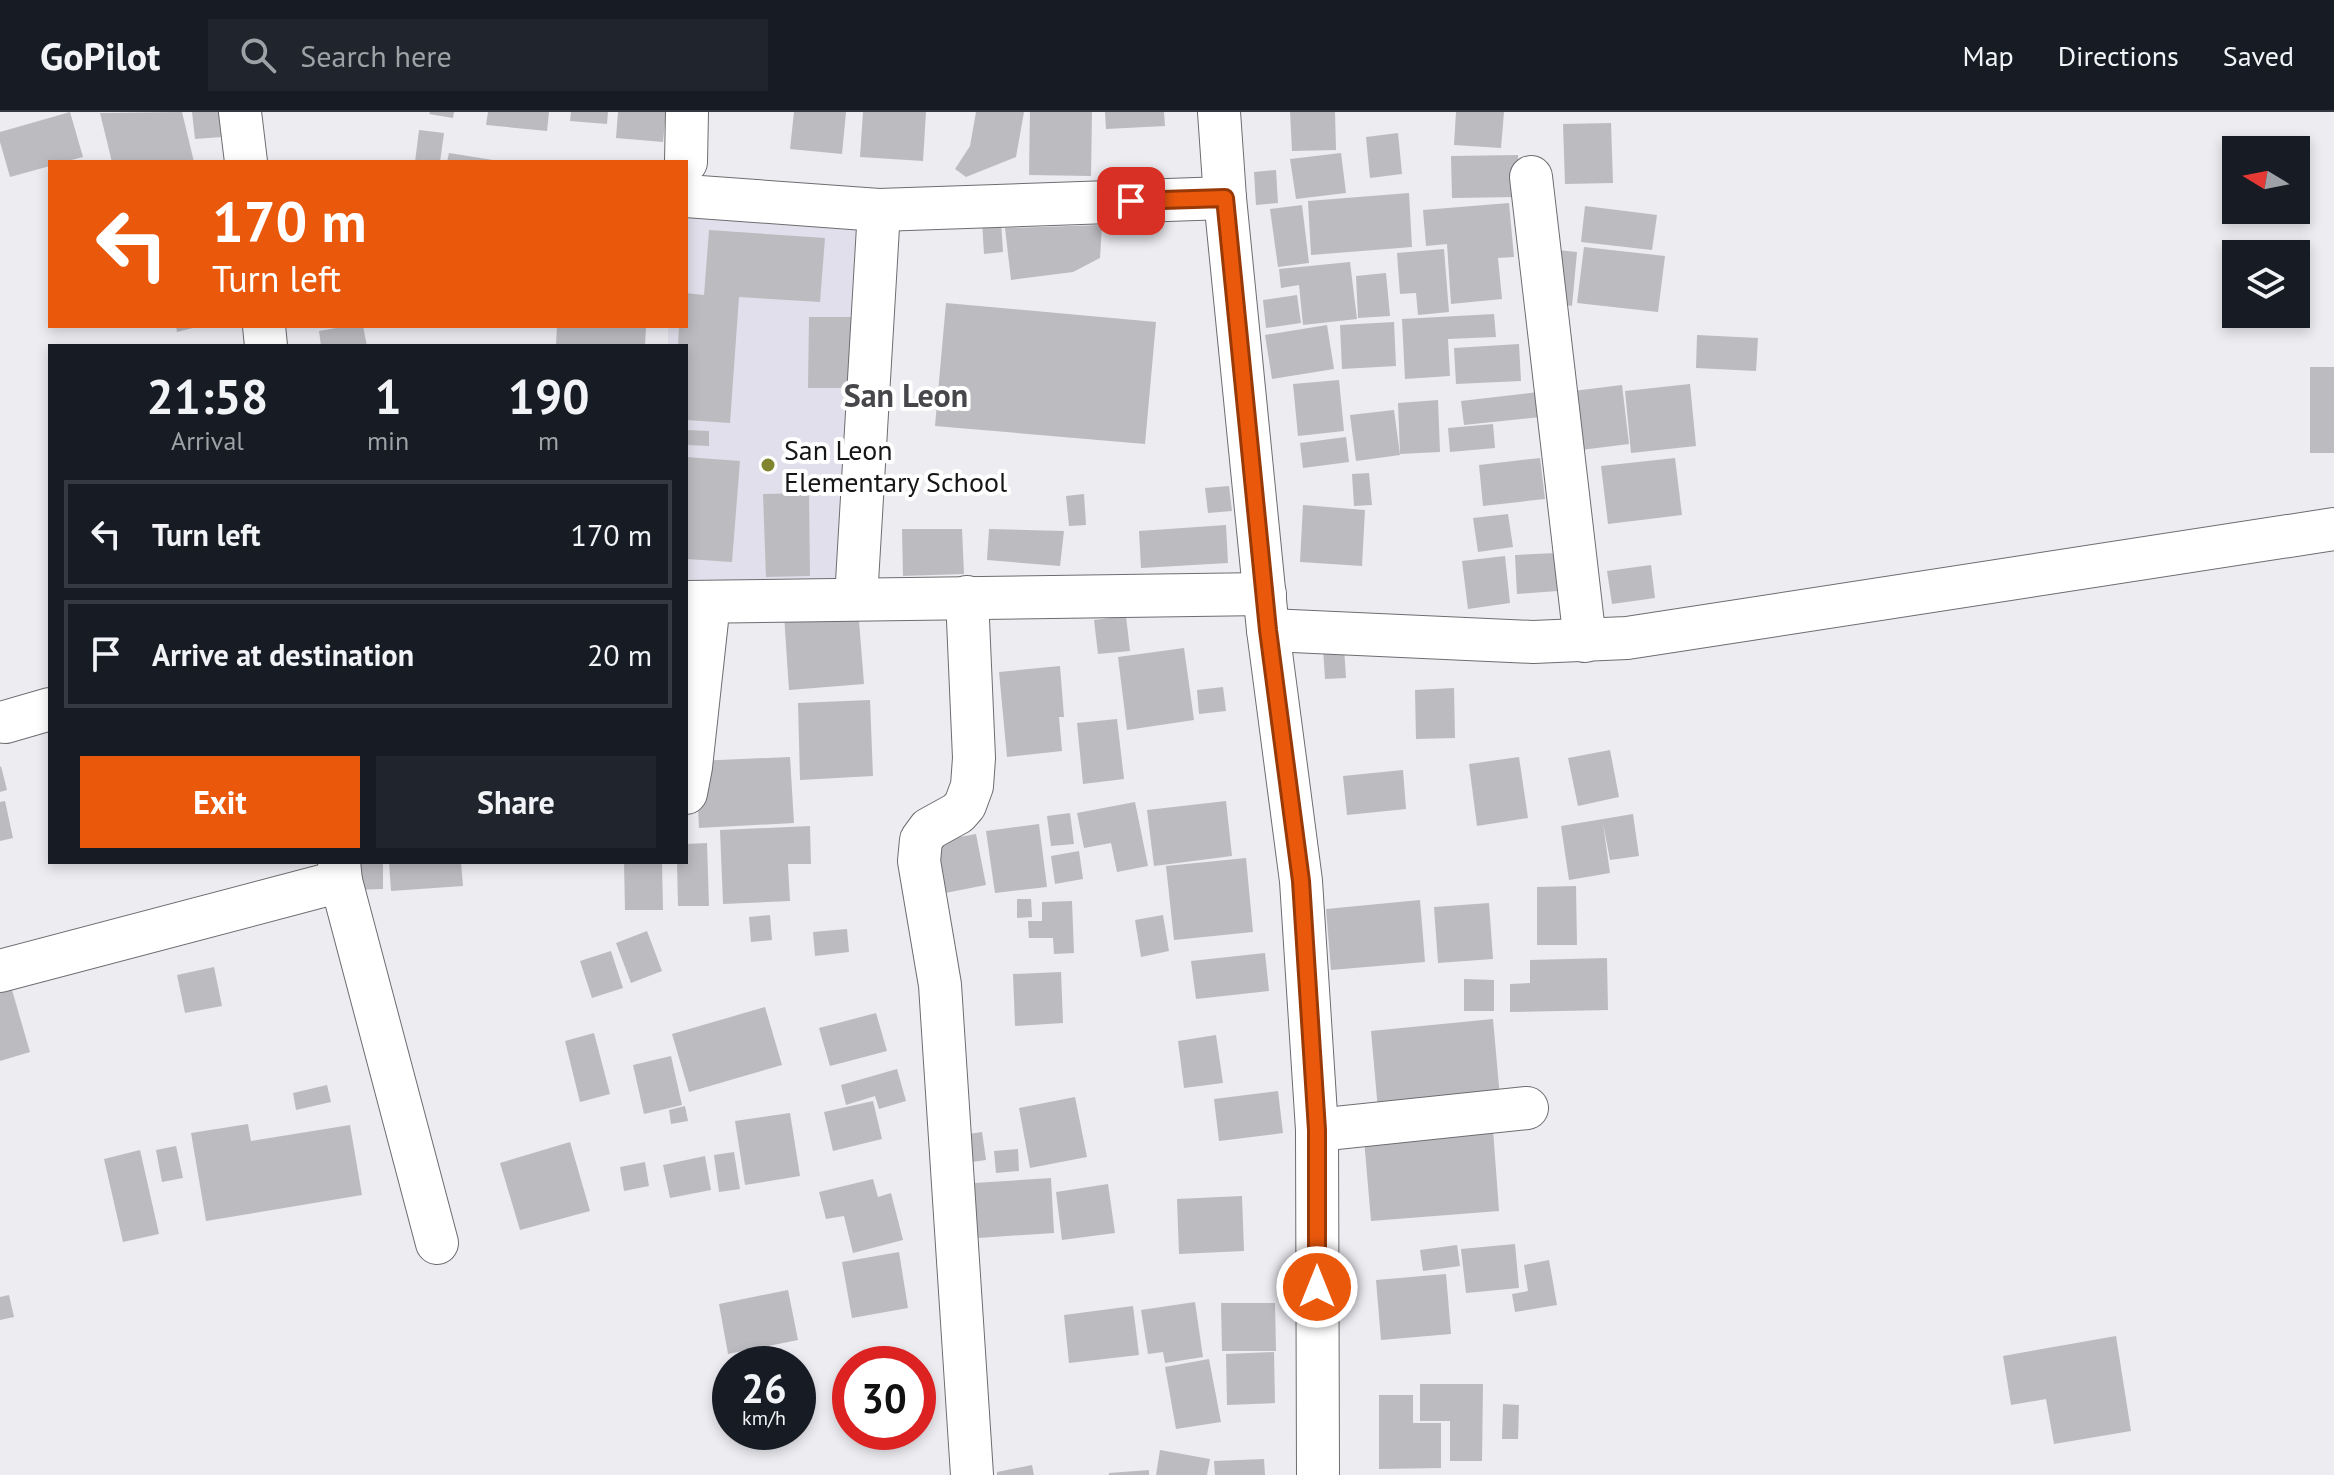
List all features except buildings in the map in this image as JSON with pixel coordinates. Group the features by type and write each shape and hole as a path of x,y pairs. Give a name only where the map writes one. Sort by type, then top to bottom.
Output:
{"street":[{"path":"240,112 246,160"},
{"path":"686,160 687,112"},
{"path":"1219,112 1266,612 1301,881 1317,1130 1318,1475"},
{"path":"1531,177 1585,641"},
{"path":"688,196 879,210 1225,198"},
{"path":"856,599 879,210"},
{"path":"688,761 698,602 967,597 1266,612 1457,639 1585,641 1627,638 2334,529"},
{"path":"967,597 974,758 972,786 965,805 958,813 929,829 921,840 919,861 940,985 972,1475"},
{"path":"5,722 48,710"},
{"path":"0,971 340,872 437,1243"},
{"path":"1317,1130 1527,1108"}],"shaded area":[{"name":"San Leon Elementary School","path":"688,214 868,226 842,584 688,586 688,344 668,344 668,328 688,328"}],"place":[{"name":"San Leon Elementary School","path":"768,465"}],"district":[{"name":"San Leon","path":"906,395"}],"route":[{"path":"1131,201 1225,198 1268,630 1301,881 1317,1130 1317,1287"}]}
